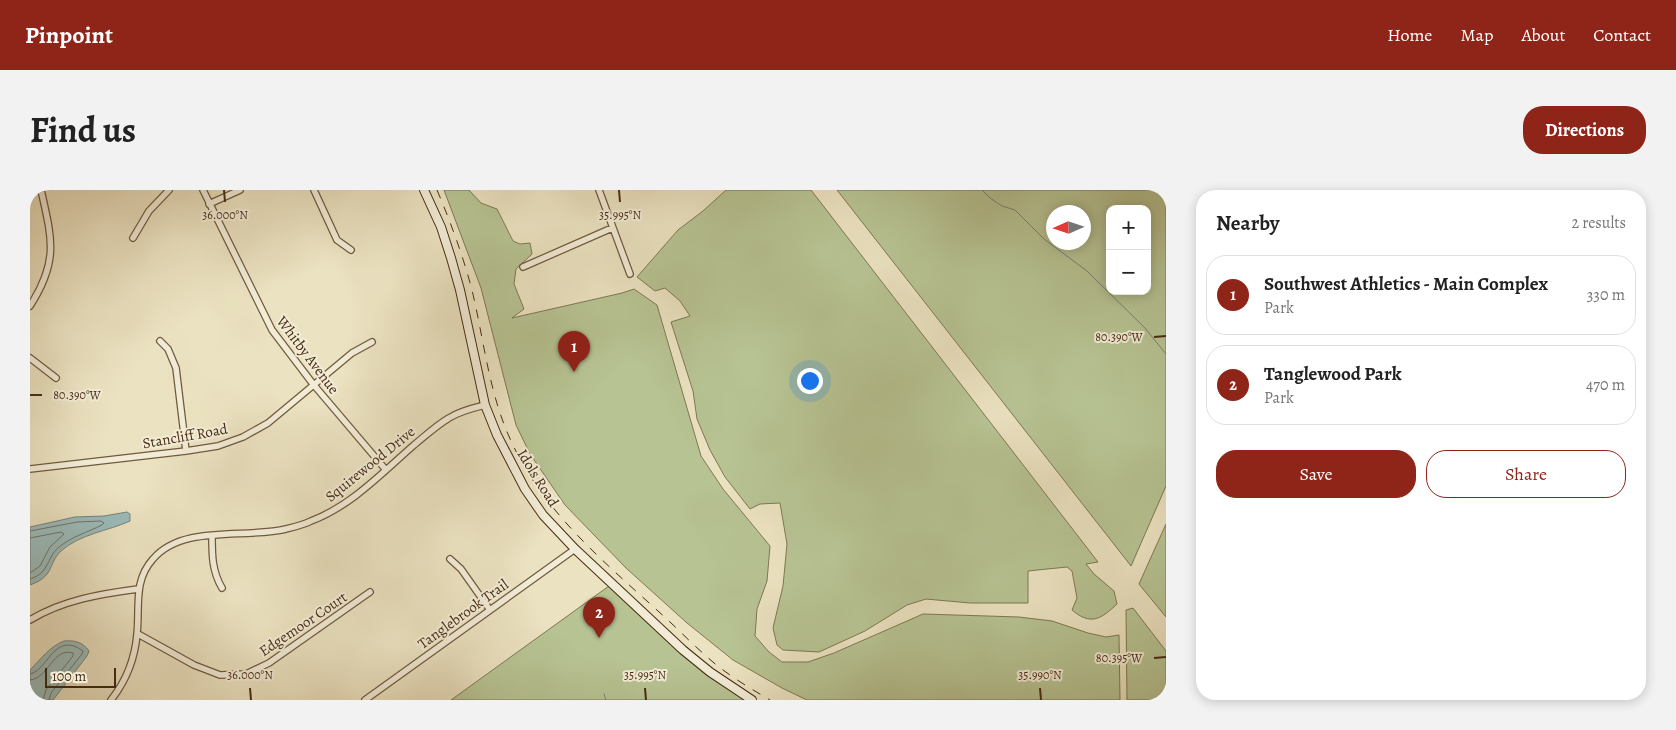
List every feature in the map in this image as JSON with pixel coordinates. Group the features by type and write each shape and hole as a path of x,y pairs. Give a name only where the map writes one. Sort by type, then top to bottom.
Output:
{"street":[{"path":"30,306 44,282 51,253 41,190"},
{"path":"132,238 150,210 169,190"},
{"name":"Whitby Avenue","path":"203,190 272,330 313,384 386,470"},
{"path":"209,204 240,190"},
{"path":"314,190 337,240 350,250"},
{"name":"Idols Road","path":"424,190 454,266 485,404 497,435 525,490 543,515 575,549 683,650 710,672 752,700"},
{"path":"599,190 630,274"},
{"path":"523,267 612,228"},
{"path":"160,341 168,349 176,368 186,451"},
{"name":"Stancliff Road","path":"30,469 186,451 218,446 243,437 268,422 352,353 372,342"},
{"path":"30,358 56,378"},
{"name":"Squirewood Drive","path":"111,700 118,692 132,660 138,634 139,583 148,565 157,554 166,547 180,541 212,536 285,530 311,522 336,510 356,496 449,418 485,404"},
{"path":"212,536 212,563 215,575 222,588"},
{"name":"Tanglebrook Trail","path":"364,700 575,549"},
{"path":"450,560 461,569 490,610"},
{"path":"30,620 52,607 105,594 138,589"},
{"name":"Edgemoor Court","path":"138,634 202,668 220,674 246,674 269,664 370,592"}],"green space":[{"path":"444,190 469,190 481,203 497,209 513,241 520,244 530,243 532,254 516,269 514,284 524,309 512,318 634,289 657,305 701,456 723,489 770,546 767,581 757,609 755,636 769,652 782,662 808,662 834,653 923,614 1019,617 1052,621 1106,637 1119,635 1120,700 807,700 733,660 687,623 626,568 565,505 530,454 516,425 481,288"},
{"path":"726,190 811,190 1098,562 1086,564 1094,574 1114,591 1117,604 1101,617 1096,619 1085,618 1072,610 1077,598 1072,571 1067,567 1028,571 1028,603 970,603 926,599 907,605 865,631 819,652 783,650 777,645 773,628 783,586 787,544 780,503 760,504 750,509 725,477 710,450 697,419 693,391 671,322 690,316 680,301 665,288 655,291 637,277 678,230"},
{"path":"837,190 1166,190 1166,486 1131,566"},
{"path":"1166,524 1166,617 1139,584"},
{"path":"609,586 683,655 744,700 451,700"},
{"path":"1133,608 1166,651 1166,700 1127,700 1126,610"}],"water":[{"path":"127,512 130,514 130,521 85,537 69,545 57,556 47,574 38,582 30,585 30,527 75,517 104,516"},
{"path":"64,641 75,641 81,644 89,651 87,656 53,700 30,700 30,670 50,650"}],"waterway":[{"path":"982,190 1002,206 1015,210 1044,239 1087,271 1145,328 1166,354"},
{"path":"604,694 606,700"}],"railway":[{"path":"437,190 468,277 476,306 492,385 501,416 513,446 529,474 566,523 611,568 712,662 770,700"}],"place":[{"name":"Southwest Athletics - Main Complex","path":"574,372"},
{"name":"Tanglewood Park","path":"599,638"}]}
